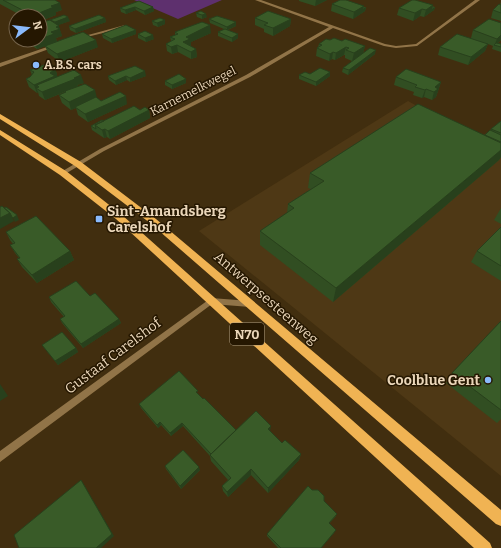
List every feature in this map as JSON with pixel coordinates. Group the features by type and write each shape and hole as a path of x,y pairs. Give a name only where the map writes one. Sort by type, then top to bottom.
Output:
{"main road":[{"name":"Antwerpsesteenweg","path":"0,116 78,164 153,221 501,519"},
{"name":"N70","path":"0,132 63,173 119,218 485,548"}],"street":[{"path":"257,0 384,45 396,47 417,45 478,0"},
{"path":"75,40 125,26"},
{"name":"Karnemelkwegel","path":"63,173 102,150 248,76 332,27"},
{"path":"0,65 61,44"},
{"path":"211,301 250,304"},
{"name":"Gustaaf Carelshof","path":"0,457 211,301"}],"shaded area":[{"path":"134,0 222,0 178,19"},
{"path":"408,101 501,153 501,476 199,231"}],"building":[{"path":"3,0 55,0 60,3 51,6 54,7 48,9 48,8 18,8"},
{"path":"340,0 346,0 364,6 354,12 332,4"},
{"path":"412,0 433,5 426,10 422,9 415,13 399,8"},
{"path":"139,1 153,7 144,11 135,7 125,10 120,8"},
{"path":"499,4 501,5 501,13 493,10"},
{"path":"201,11 206,14 202,15 196,13"},
{"path":"268,11 291,19 273,28 264,25 268,23 255,18"},
{"path":"64,15 68,17 55,22 50,20"},
{"path":"99,15 105,18 75,29 69,26"},
{"path":"217,16 236,22 227,27 209,19"},
{"path":"160,18 165,20 157,23 152,21"},
{"path":"489,19 501,23 501,35 497,39 473,30"},
{"path":"50,20 59,26 56,27 60,29 51,32 54,34 48,36 48,21"},
{"path":"202,22 210,25 186,37 190,39 183,42 196,49 191,52 177,45 171,47 166,44 175,39 170,37 178,34 175,32"},
{"path":"126,25 136,30 111,39 102,34"},
{"path":"225,29 238,34 232,38 218,32"},
{"path":"145,31 153,35 145,38 138,34"},
{"path":"83,32 96,40 57,54 48,48 48,45"},
{"path":"457,34 488,44 471,57 440,47"},
{"path":"334,38 342,41 345,39 365,46 354,53 346,50 349,48 346,47 336,53 333,52 330,54 317,48 322,45 319,44 326,39 330,40"},
{"path":"496,43 501,44 501,47 494,45"},
{"path":"370,48 376,50 349,70 343,68"},
{"path":"44,65 54,66 54,70 50,73 55,76 34,85 26,79 34,72 30,70"},
{"path":"135,66 145,71 130,78 126,76 115,81 108,76"},
{"path":"320,68 330,72 316,82 299,75 305,72 310,74"},
{"path":"406,69 441,82 435,87 438,89 434,92 425,90 415,87 417,85 396,77"},
{"path":"74,70 81,75 74,78 75,79 42,92 36,88 39,87 37,85"},
{"path":"179,74 186,79 172,85 165,81"},
{"path":"85,84 95,90 69,102 59,95 66,92 65,91"},
{"path":"120,92 126,96 85,114 75,107 96,97 101,101"},
{"path":"418,104 501,143 501,150 336,288 260,231 294,208 288,204 324,181 310,173"},
{"path":"134,106 140,110 145,107 149,110 108,131 105,129 102,130 95,125"},
{"path":"102,120 104,121 95,125 96,129 91,126"},
{"path":"501,121 501,133 491,129"},
{"path":"490,130 501,135 501,142 485,135"},
{"path":"2,206 10,213 0,218 0,207"},
{"path":"6,207 17,215 13,218 4,208"},
{"path":"36,216 70,251 32,275 17,259 20,258 10,245 15,243 6,232"},
{"path":"501,227 501,266 477,251"},
{"path":"76,281 90,296 95,293 119,319 81,344 60,319 65,316 49,297"},
{"path":"501,321 501,410 452,373"},
{"path":"62,332 76,348 55,361 42,345"},
{"path":"179,371 198,391 196,392 236,430 211,454 182,423 170,433 160,422 157,425 139,404"},
{"path":"256,411 271,426 268,429 282,443 285,440 301,454 268,488 251,469 227,492 222,486 231,478 210,455"},
{"path":"183,450 199,467 180,486 165,466"},
{"path":"81,480 112,534 96,548 19,548 14,535"},
{"path":"308,486 312,490 318,490 324,496 324,501 337,514 329,523 336,530 321,548 281,548 267,534"}],"place":[{"name":"A.B.S. cars","path":"36,65"},
{"name":"Sint-Amandsberg Carelshof","path":"99,219"},
{"name":"Coolblue Gent","path":"488,380"}]}
